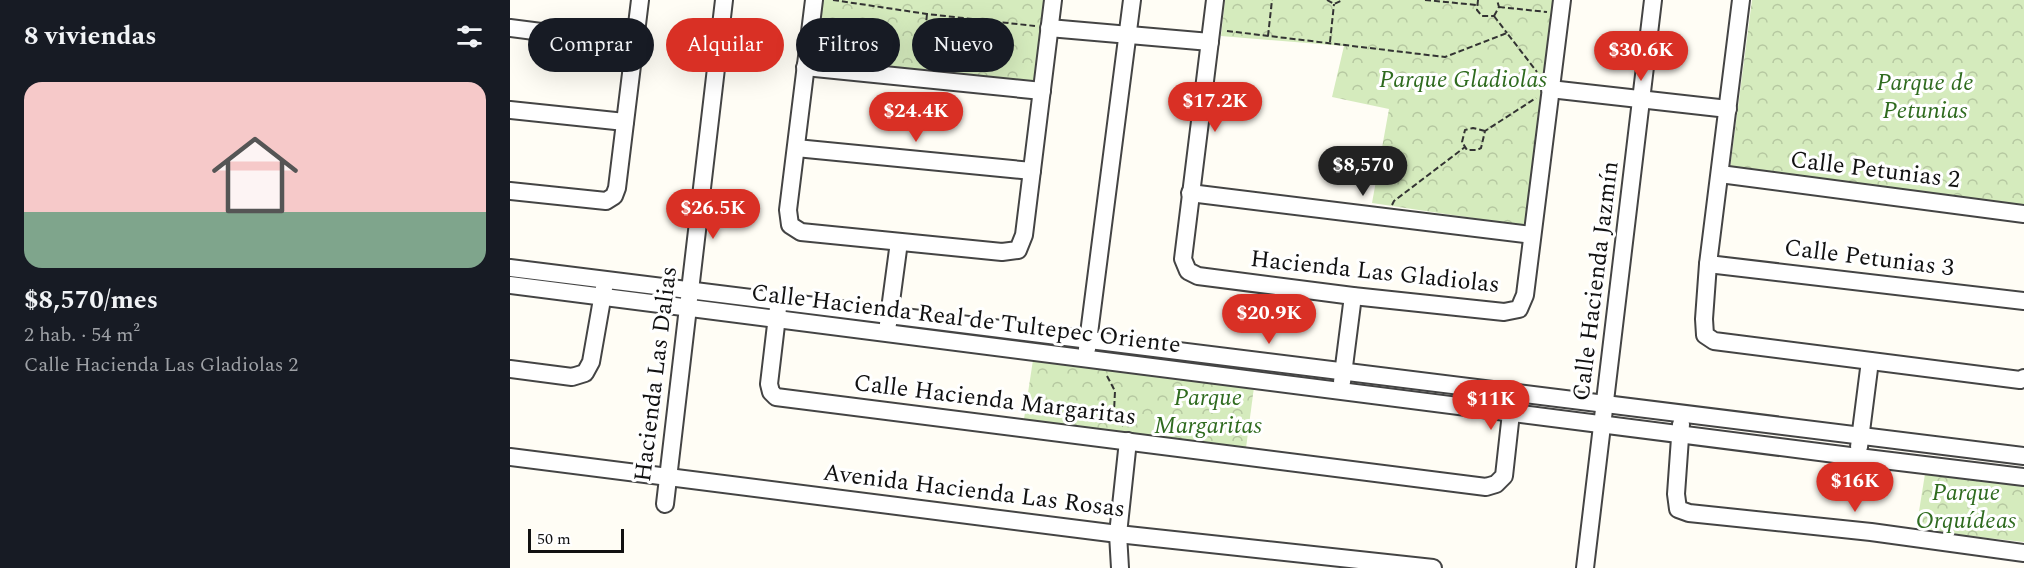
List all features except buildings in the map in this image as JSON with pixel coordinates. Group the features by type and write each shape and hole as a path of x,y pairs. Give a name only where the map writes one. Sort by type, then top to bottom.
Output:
{"street":[{"path":"638,18 640,0"},
{"name":"Hacienda Las Dalias","path":"665,504 724,0"},
{"path":"812,18 814,0"},
{"path":"805,72 788,210 790,225 801,232 1002,252 1018,250 1024,235 1053,0"},
{"path":"1092,359 1088,340 1132,0"},
{"name":"Hacienda Las Gladiolas","path":"1215,0 1183,259 1188,271 1198,276 1504,312 1519,309 1525,295 1561,7"},
{"name":"Calle Hacienda Jazmín","path":"1586,568 1653,0"},
{"path":"1741,0 1708,264 1705,334 1714,341 2020,380 2024,378"},
{"path":"510,28 528,30"},
{"path":"1049,28 1127,35 1210,35"},
{"path":"510,190 606,201 614,196 617,188 631,72"},
{"path":"854,72 1042,91"},
{"path":"1550,89 1728,109"},
{"path":"510,110 625,122"},
{"path":"796,148 1032,171"},
{"name":"Calle Petunias 2","path":"1720,174 2024,214"},
{"path":"1190,193 1532,235"},
{"path":"887,333 899,242"},
{"name":"Calle Petunias 3","path":"1708,264 2024,301"},
{"path":"510,268 2024,456"},
{"path":"510,369 572,377 585,374 591,363 606,280"},
{"name":"Calle Hacienda Real de Tultepec Oriente","path":"510,285 2024,477"},
{"path":"1340,391 1353,296"},
{"name":"Calle Hacienda Margaritas","path":"779,301 769,384 771,392 776,397 1486,487 1496,484 1504,476 1514,393"},
{"path":"1858,457 1870,361"},
{"path":"1682,414 1676,494 1678,509 1689,513 1871,532 2024,553 2021,568"},
{"path":"1120,568 1118,534 1128,441"},
{"name":"Avenida Hacienda Las Rosas","path":"510,457 1118,534 1433,568"}],"path":[{"path":"833,0 1049,28"},
{"path":"1268,36 1272,0"},
{"path":"1327,0 1334,4"},
{"path":"1334,4 1343,0"},
{"path":"1425,0 1477,5"},
{"path":"1478,0 1477,10 1482,16 1494,16"},
{"path":"1494,16 1499,7 1497,0"},
{"path":"1330,42 1334,4"},
{"path":"1499,7 1561,7"},
{"path":"921,79 927,14"},
{"path":"1485,131 1473,128 1465,130 1462,142 1467,150 1481,148 1485,131 1550,89 1494,16"},
{"path":"1210,35 1268,36 1445,57 1507,33"},
{"path":"1385,217 1394,201 1465,147"},
{"path":"1092,359 1114,391 1114,412 1129,436 1128,441"}],"green space":[{"path":"819,0 1049,0 1039,89 895,72 900,72 900,18 817,18"},
{"name":"Parque Gladiolas","path":"1225,0 1554,0 1526,226 1372,203 1389,109 1332,97 1344,46 1221,36"},
{"name":"Parque de Petunias","path":"1752,0 2024,0 2024,206 1730,168"},
{"name":"Parque Margaritas","path":"1033,360 1254,387 1246,448 1024,419"},
{"name":"Parque Orquídeas","path":"1925,474 2024,486 2024,542 1916,530"}]}
